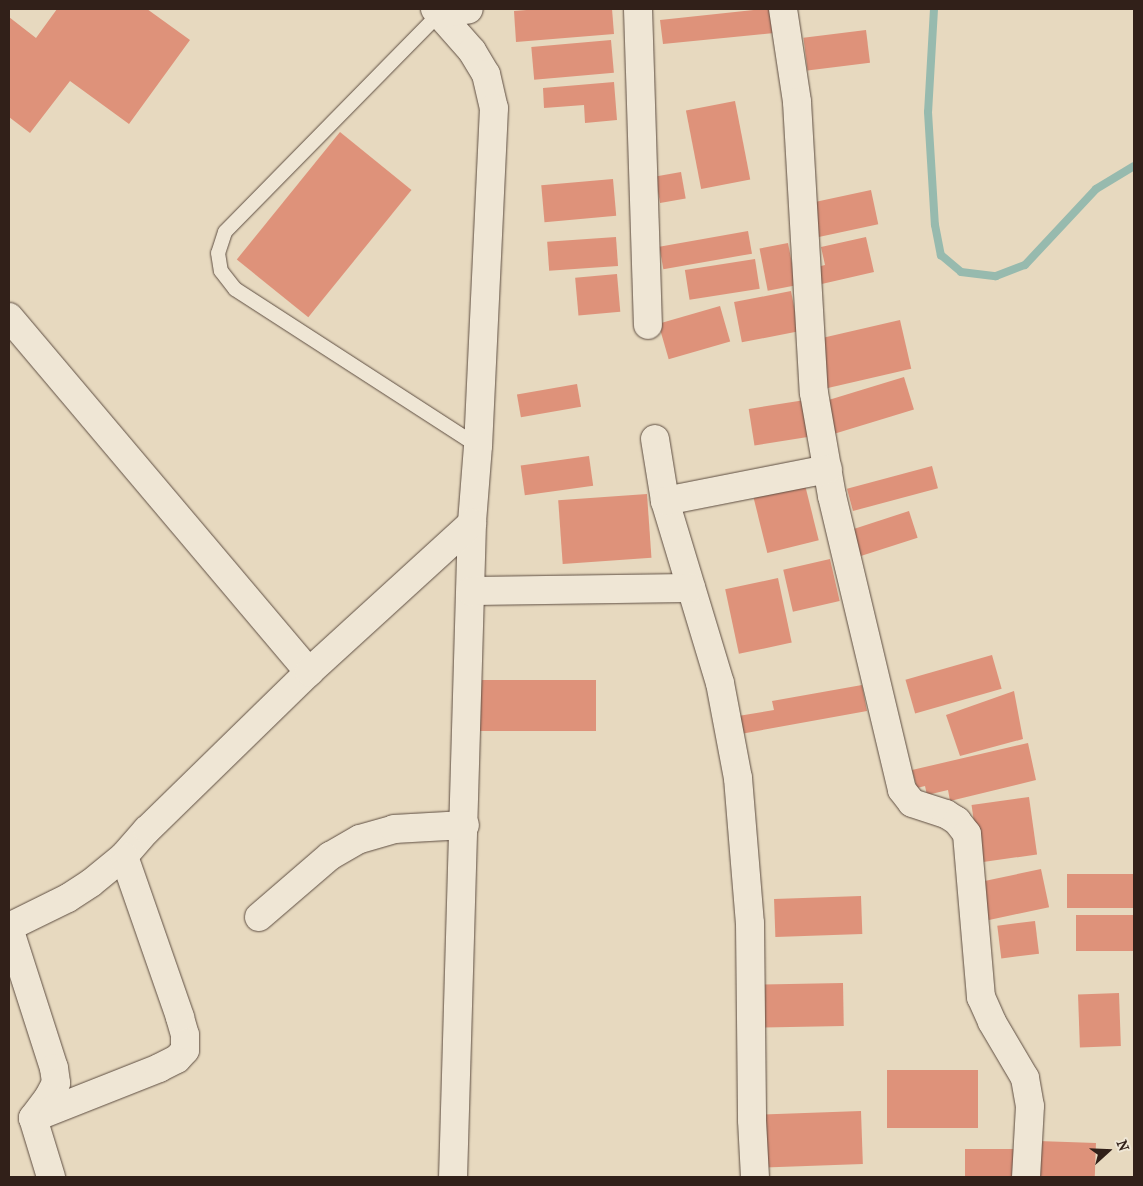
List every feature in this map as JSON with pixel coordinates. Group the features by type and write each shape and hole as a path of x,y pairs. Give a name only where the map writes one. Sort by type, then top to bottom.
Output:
{"street":[{"path":"437,11 469,9"},
{"path":"638,9 648,325"},
{"path":"783,9 796,102 814,393 828,469 902,790 912,804 946,814 958,821 967,834 981,997 992,1022 1025,1078 1030,1106 1026,1177"},
{"path":"437,11 472,51 486,74 494,108 478,446 472,524 465,825 453,1177"},
{"path":"9,317 309,672"},
{"path":"655,439 666,501 720,683 738,778 750,923 752,1120 756,1177"},
{"path":"666,501 828,469"},
{"path":"33,1118 48,1098 56,1083 54,1068 9,927 68,898 91,883 124,856 147,830 309,672 472,524"},
{"path":"471,591 691,588"},
{"path":"259,917 330,856 360,839 394,829 465,825"},
{"path":"33,1118 159,1068 177,1059 185,1050 185,1035 180,1017 124,856"},
{"path":"33,1118 50,1177"}],"lane":[{"path":"437,11 225,232 218,253 221,272 235,289 478,446"}],"building":[{"path":"57,9 147,9 190,40 129,124 70,81 30,133 9,117 9,17 36,38"},
{"path":"612,9 614,34 516,42 514,11"},
{"path":"772,9 774,33 663,44 660,20"},
{"path":"866,30 870,63 807,70 803,38"},
{"path":"611,40 614,73 534,80 531,47"},
{"path":"614,82 617,120 585,123 584,105 544,108 543,88"},
{"path":"735,101 750,180 701,189 686,111"},
{"path":"340,132 411,190 308,317 237,259"},
{"path":"681,172 686,199 660,203 655,177"},
{"path":"613,179 616,216 544,222 541,185"},
{"path":"871,190 878,224 818,237 810,203"},
{"path":"748,231 752,254 663,269 659,247"},
{"path":"616,237 618,266 549,271 547,242"},
{"path":"866,237 874,272 813,286 809,269 825,265 821,247"},
{"path":"788,243 796,285 768,291 760,249"},
{"path":"755,259 760,289 690,300 685,270"},
{"path":"617,274 620,312 578,316 575,278"},
{"path":"791,291 799,331 742,342 734,302"},
{"path":"720,306 730,342 669,359 658,324"},
{"path":"900,320 911,369 824,389 812,340"},
{"path":"904,377 914,410 828,436 818,403"},
{"path":"577,384 581,407 521,417 517,395"},
{"path":"805,400 811,437 754,445 749,409"},
{"path":"589,456 593,486 525,495 521,466"},
{"path":"932,466 938,488 853,511 847,489"},
{"path":"804,481 819,540 767,553 753,494"},
{"path":"647,494 651,558 563,564 558,500"},
{"path":"909,511 918,538 858,557 849,530"},
{"path":"830,559 840,601 793,612 783,570"},
{"path":"778,578 792,643 739,654 725,589"},
{"path":"992,655 1002,689 915,713 905,680"},
{"path":"479,680 596,680 596,731 479,731"},
{"path":"862,685 867,711 735,735 732,717 774,710 772,701"},
{"path":"1014,691 1023,739 960,756 946,715"},
{"path":"1028,743 1036,780 950,801 948,790 927,795 925,786 917,788 912,770"},
{"path":"1029,797 1037,854 980,863 972,805"},
{"path":"1041,869 1049,907 986,921 977,883"},
{"path":"1067,874 1134,874 1134,908 1067,908"},
{"path":"861,896 862,934 775,937 774,899"},
{"path":"1076,915 1134,915 1134,951 1076,951"},
{"path":"1035,921 1039,954 1001,958 997,926"},
{"path":"843,983 844,1026 764,1027 763,984"},
{"path":"1119,993 1121,1046 1080,1047 1078,994"},
{"path":"887,1070 978,1070 978,1128 887,1128"},
{"path":"861,1111 863,1164 765,1167 763,1114"},
{"path":"1038,1141 1096,1143 1095,1177 1037,1177"},
{"path":"965,1149 1015,1149 1015,1177 965,1177"}],"waterway":[{"path":"934,9 928,112 935,225 941,255 961,272 996,276 1025,265 1096,189 1134,166"}]}
